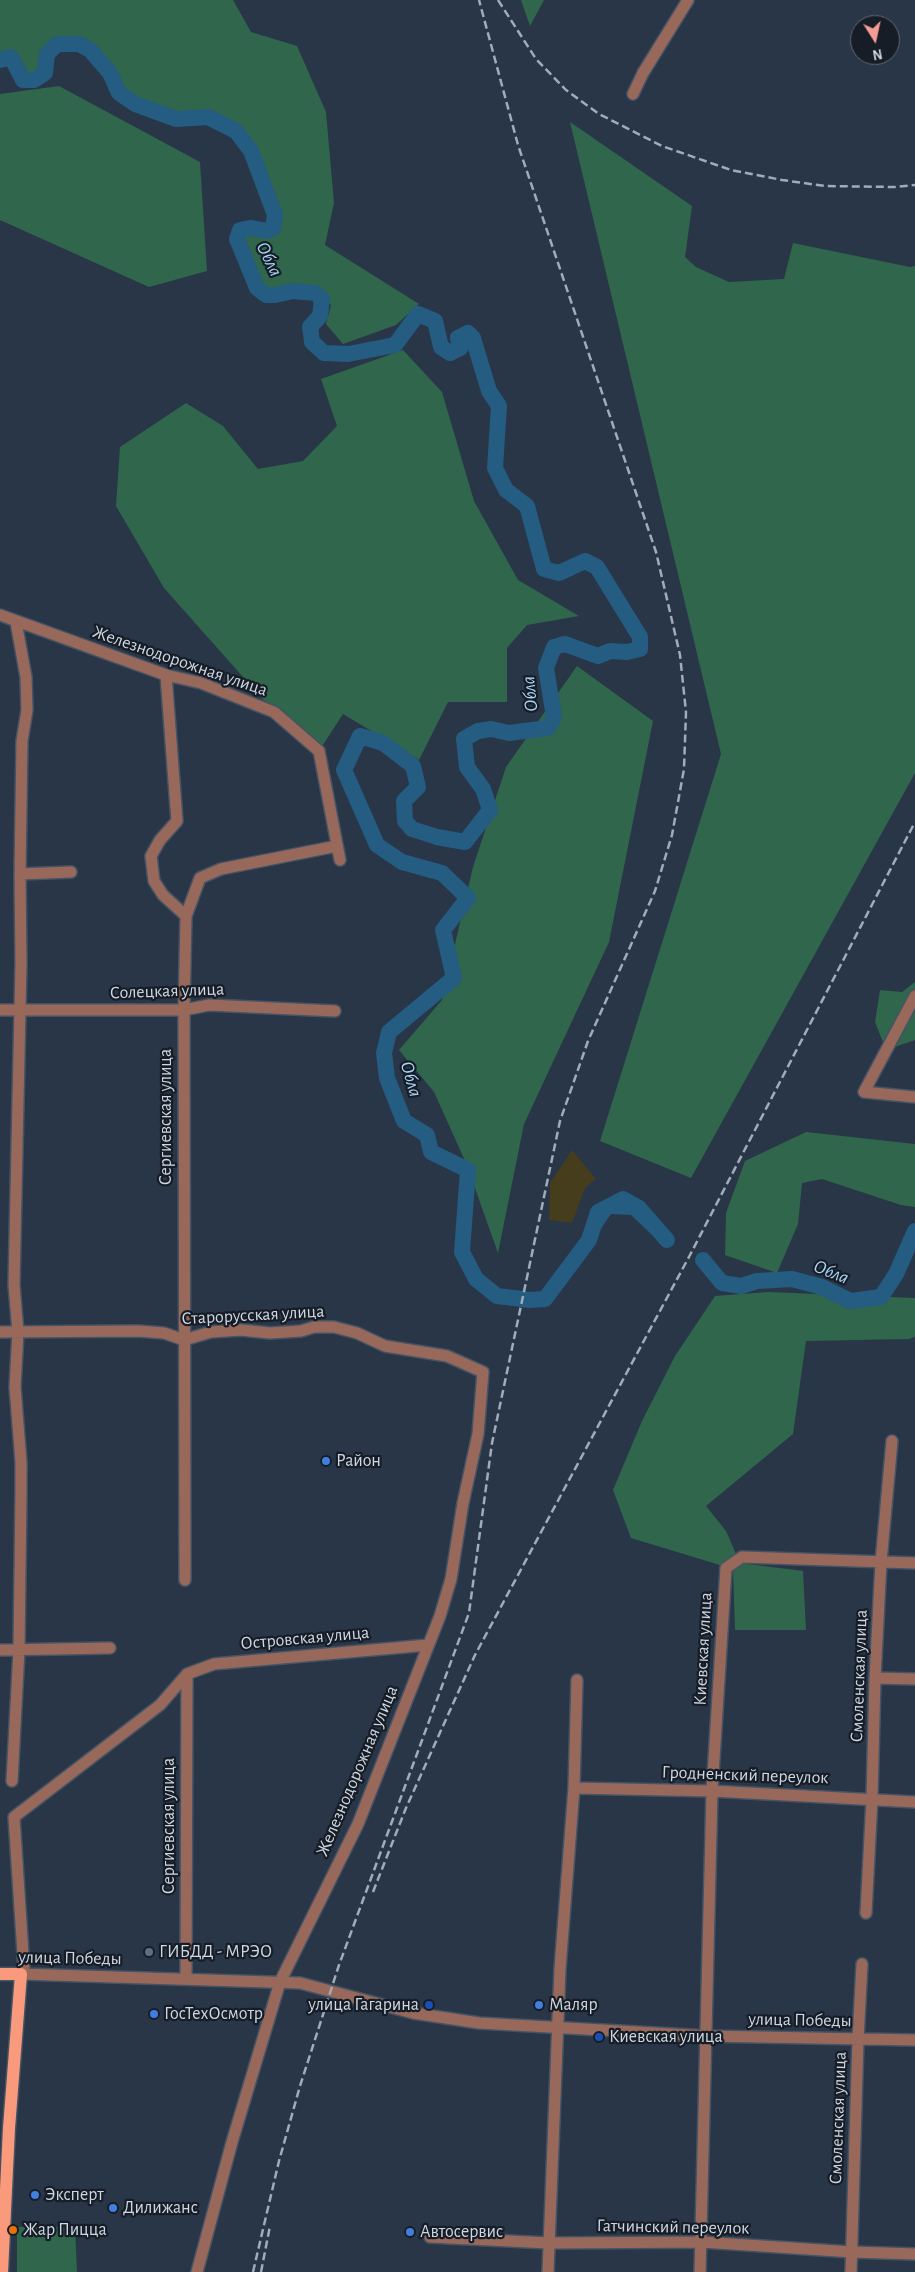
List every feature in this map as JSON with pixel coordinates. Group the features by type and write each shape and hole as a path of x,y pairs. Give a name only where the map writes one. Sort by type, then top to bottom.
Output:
{"main road":[{"name":"улица Победы","path":"0,1974 21,1974"},
{"path":"2,2272 9,2128 21,1974"}],"street":[{"path":"633,94 643,73 688,0"},
{"name":"Железнодорожная улица","path":"0,615 166,676 201,683 274,712 319,751 340,860"},
{"path":"12,1781 19,1650 22,1462 15,1387 18,1332 14,1285 18,1011 21,963 22,741 27,710 26,678 16,622"},
{"path":"166,676 177,821 160,840 151,856 154,881 163,895 186,916"},
{"name":"Сергиевская улица","path":"185,1580 184,1010 186,916 200,878 221,869 337,846"},
{"path":"20,874 71,872"},
{"path":"915,996 864,1092 915,1097"},
{"name":"Солецкая улица","path":"0,1010 184,1010 209,1005 335,1011"},
{"name":"Старорусская улица","path":"0,1332 146,1332 164,1333 184,1340 218,1332 240,1330 270,1333 301,1331 314,1327 334,1327 357,1333 385,1346"},
{"name":"Железнодорожная улица","path":"197,2272 232,2142 280,1982 358,1824 440,1616 451,1579 463,1503 478,1434 483,1372 447,1356 385,1346"},
{"name":"Смоленская улица","path":"866,1913 872,1798 875,1678 892,1441"},
{"name":"Киевская улица","path":"700,2272 712,1791 726,1568 742,1557 882,1562"},
{"path":"882,1562 915,1563"},
{"name":"Островская улица","path":"188,1674 214,1664 428,1645"},
{"path":"0,1650 110,1648"},
{"path":"21,1974 24,1969 14,1817 160,1705 188,1674"},
{"name":"Сергиевская улица","path":"186,1978 188,1674"},
{"path":"875,1678 915,1679"},
{"path":"548,2272 560,1969 574,1788 577,1680"},
{"name":"Гродненский переулок","path":"574,1788 712,1791 872,1798 915,1802"},
{"name":"Смоленская улица","path":"851,2272 862,1964"},
{"name":"улица Победы","path":"21,1974 186,1978 300,1984 413,2013 479,2023 559,2029 707,2036 915,2040"},
{"name":"Гатчинский переулок","path":"430,2237 548,2244 702,2242 852,2252 915,2254"}],"green space":[{"path":"0,0 233,0 251,32 297,46 326,112 334,203 325,245 419,304 396,325 343,344 326,324 331,305 316,289 292,286 268,290 260,285 242,239 243,234 250,232 268,235 277,230 279,215 255,149 239,128 208,113 177,114 137,100 122,90 113,70 93,47 80,39 55,40 43,52 41,70 32,76 26,76 22,65 13,53 0,55"},
{"path":"521,0 544,0 530,26"},
{"path":"59,86 200,162 207,271 149,287 0,220 0,94"},
{"path":"570,122 692,206 685,257 696,267 729,282 784,279 793,243 910,267 915,266 915,773 691,1178 600,1141 721,754"},
{"path":"403,350 442,392 474,501 518,580 579,616 527,625 507,648 507,702 448,702 419,760 343,714 319,751 274,712 164,588 116,506 120,447 186,403 223,426 258,469 303,461 337,426 321,379"},
{"path":"577,666 653,721 609,942 524,1124 498,1253 466,1163 434,1092 399,1050 442,1000 473,867 506,767"},
{"path":"915,982 915,1040 886,1050 875,1022 880,990 902,992"},
{"path":"806,1132 915,1144 915,1207 901,1205 822,1179 802,1183 798,1224 777,1273 725,1255 726,1213 745,1161"},
{"path":"768,1292 915,1298 915,1337 909,1339 806,1341 793,1434 706,1506 726,1531 740,1563 803,1571 806,1630 735,1630 733,1569 631,1538 613,1490 642,1421 675,1356 715,1296"},
{"path":"17,2227 75,2227 77,2272 17,2272"}],"sand":[{"path":"572,1150 596,1179 585,1188 572,1223 549,1220 550,1183"}],"water":[{"path":"623,1199 639,1208 667,1240 663,1241 650,1233 631,1215 611,1214 573,1269 565,1285 548,1307 545,1299 589,1240 598,1212"}],"waterway":[{"name":"Обла","path":"0,60 11,57 23,80 34,80 45,73 47,54 57,44 79,44 90,50 110,73 119,93 135,104 176,119 208,117 236,131 251,151 275,215 273,228 267,231 250,228 240,230 237,239 257,288 266,295 293,291 315,293 322,299 320,316 310,327 312,342 324,353 348,354 395,345 418,314 435,321 441,347 450,353 460,348 458,338 468,333 473,338 489,391 499,406 495,468 506,490 527,506 544,569 559,573 585,561 597,567 640,637 640,649 627,652 610,651 598,656 565,644 554,647 546,668 554,717 548,728 509,733 491,729 478,731 464,739 467,767 483,789 490,810 465,842 437,837 412,829 405,821 404,801 418,787 413,766 383,743 360,736 344,770 377,845 402,862 442,873 468,898 443,930 454,978 389,1032 384,1053 387,1078 404,1121 427,1135 431,1152 468,1170 462,1252 476,1279 497,1296 530,1300 545,1299 589,1240 598,1212 623,1199 639,1208 667,1240"},
{"name":"Обла","path":"703,1260 722,1283 741,1286 757,1281 792,1279 822,1287 850,1301 881,1297 896,1274 915,1231"}],"railway":[{"path":"253,2272 279,2161 300,2086 339,1965 469,1613 492,1443 560,1121 588,1041 655,891 672,835 684,769 686,712 680,655 656,552 518,145 479,0"},
{"path":"498,0 536,59 566,90 599,114 662,146 731,170 782,180 825,186 896,187 915,185"},
{"path":"373,1892 406,1808 475,1655 690,1255 915,822"},
{"path":"261,2272 270,2226"}],"place":[{"name":"Район","path":"326,1461"},
{"name":"ГИБДД - МРЭО","path":"149,1952"},
{"name":"улица Гагарина","path":"429,2005"},
{"name":"Маляр","path":"539,2005"},
{"name":"ГосТехОсмотр","path":"154,2014"},
{"name":"Киевская улица","path":"599,2037"},
{"name":"Эксперт","path":"35,2195"},
{"name":"Дилижанс","path":"113,2208"},
{"name":"Жар Пицца","path":"13,2230"},
{"name":"Автосервис","path":"410,2232"}]}
